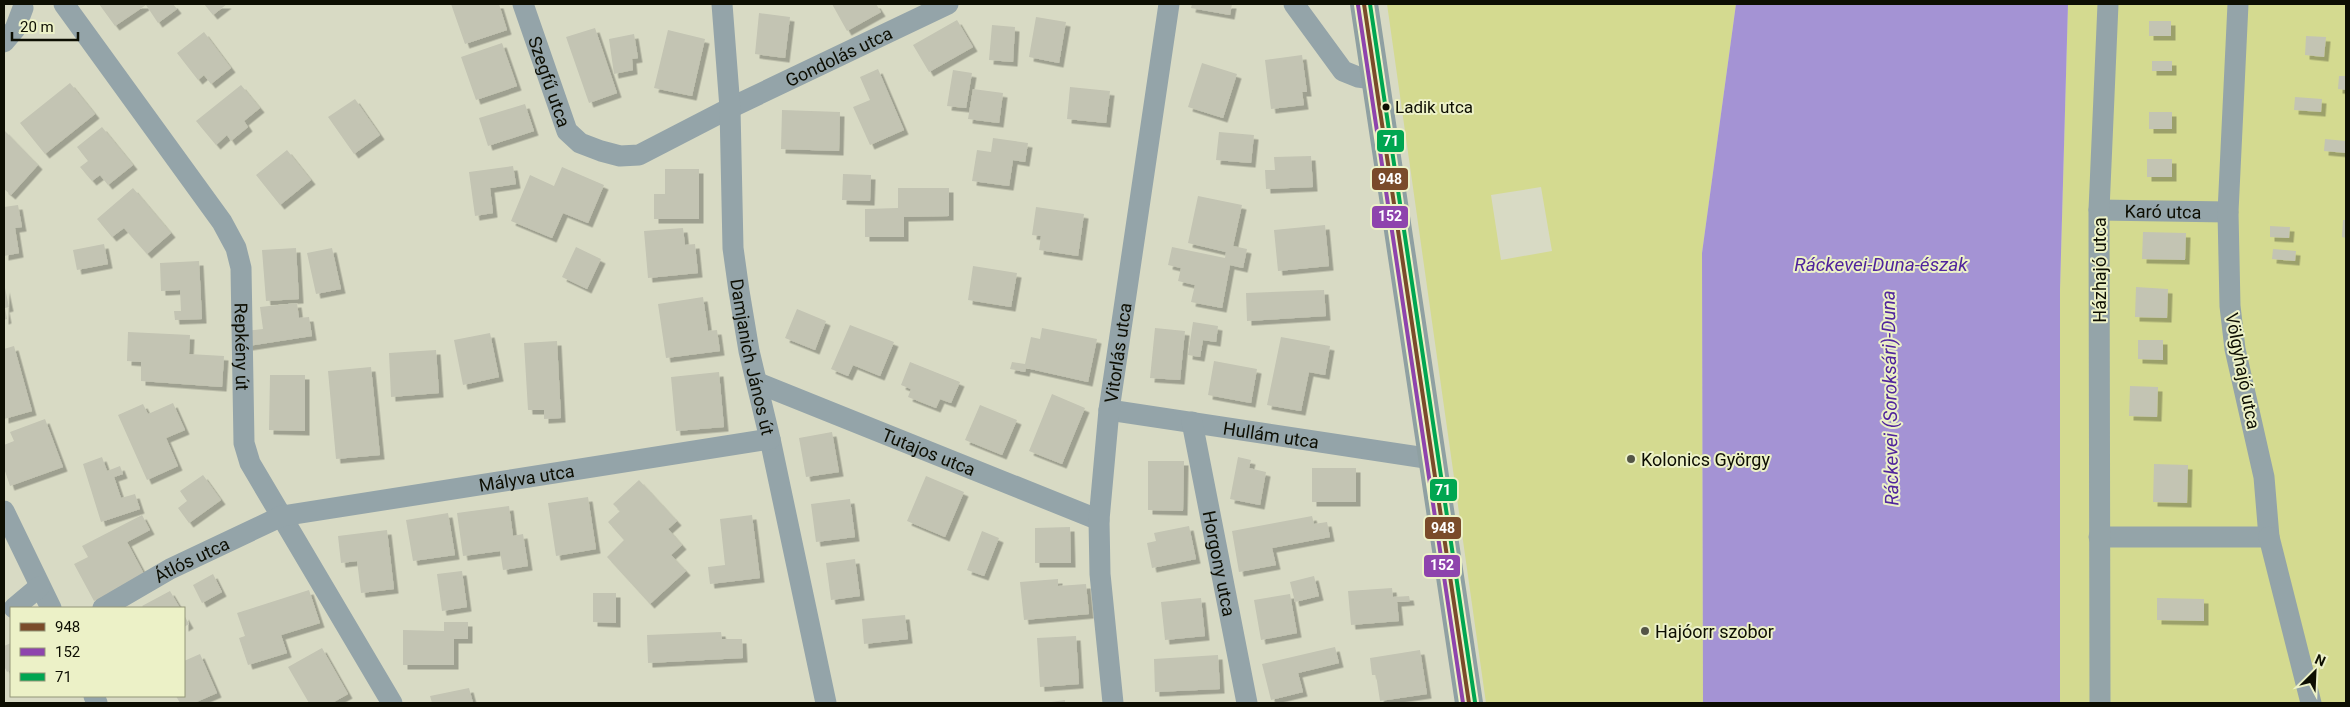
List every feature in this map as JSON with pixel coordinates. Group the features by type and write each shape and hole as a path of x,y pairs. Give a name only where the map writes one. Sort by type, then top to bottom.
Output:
{"street":[{"name":"Repkény út","path":"64,4 222,222 236,248 241,268 244,443 250,463 392,703"},
{"name":"Szegfű utca","path":"524,4 567,131 580,143 620,156 639,155 730,108"},
{"name":"Damjanich János út","path":"722,4 730,108 733,248 749,351 758,383 826,703"},
{"name":"Gondolás utca","path":"730,108 948,4"},
{"name":"Vitorlás utca","path":"1113,703 1100,574 1099,520 1109,410 1169,4"},
{"path":"1294,4 1342,71 1358,77 1373,79"},
{"path":"1364,4 1373,79 1469,703"},
{"name":"Házhajó utca","path":"2100,703 2099,210 2108,4"},
{"name":"Völgyhajó utca","path":"2238,4 2228,212 2230,306 2234,340 2264,477 2269,537 2311,703"},
{"path":"4,42 15,30 20,9"},
{"name":"Karó utca","path":"2099,210 2228,212"},
{"name":"Tutajos utca","path":"758,383 1099,520"},
{"name":"Hullám utca","path":"1109,410 1432,459"},
{"name":"Horgony utca","path":"1192,422 1247,703"},
{"name":"Mályva utca","path":"282,516 770,439"},
{"path":"4,511 39,587 50,607"},
{"name":"Átlós utca","path":"105,607 170,569 282,516"},
{"path":"2099,537 2269,537"},
{"path":"15,607 39,587"}],"green space":[{"path":"1387,4 1736,4 1702,253 1703,703 1486,703","holes":["1541,187 1552,251 1501,260 1491,195"]},
{"path":"2068,4 2346,4 2346,703 2060,703 2060,290"}],"water":[{"name":"Ráckevei-Duna-észak","path":"1736,4 2068,4 2060,290 2060,703 1703,703 1702,253"}],"building":[{"path":"99,4 173,4 177,9 158,23 146,5 115,26"},
{"path":"204,4 227,4 213,15"},
{"path":"451,4 499,4 507,30 465,44"},
{"path":"832,4 876,4 881,12 847,31"},
{"path":"1192,4 1232,4 1230,15 1191,8"},
{"path":"759,13 790,17 785,58 755,54"},
{"path":"1036,17 1066,22 1059,63 1029,57"},
{"path":"957,20 973,47 929,72 913,45"},
{"path":"2149,21 2171,21 2171,36 2149,36"},
{"path":"992,25 1015,27 1013,62 989,60"},
{"path":"595,28 617,93 589,103 566,37"},
{"path":"668,30 705,39 692,96 654,88"},
{"path":"204,32 231,68 211,84 204,75 198,80 177,53"},
{"path":"634,34 638,58 632,59 633,70 614,74 609,39"},
{"path":"2306,36 2326,37 2324,57 2305,55"},
{"path":"502,43 517,86 476,100 461,57"},
{"path":"1302,55 1307,92 1302,92 1304,105 1271,109 1265,60"},
{"path":"2152,61 2172,61 2172,71 2152,71"},
{"path":"1202,63 1237,74 1223,118 1188,107"},
{"path":"878,69 904,130 870,145 853,107 870,100 860,77"},
{"path":"953,70 972,73 966,108 947,106"},
{"path":"2339,76 2346,76 2346,90 2338,89"},
{"path":"70,83 95,114 45,154 20,123"},
{"path":"241,85 260,108 244,121 248,127 231,141 227,135 216,145 196,121"},
{"path":"1070,87 1110,91 1106,123 1067,119"},
{"path":"973,89 1003,93 999,123 968,119"},
{"path":"2295,97 2322,99 2321,112 2294,110"},
{"path":"355,99 380,135 354,154 328,117"},
{"path":"525,104 534,131 488,146 479,118"},
{"path":"782,110 840,112 839,151 781,149"},
{"path":"2149,112 2172,112 2172,129 2149,129"},
{"path":"102,127 133,165 108,185 100,175 92,181 80,167 88,161 77,147"},
{"path":"4,130 38,165 11,195 4,189"},
{"path":"1219,132 1254,135 1251,163 1216,160"},
{"path":"993,138 1028,143 1025,162 1013,160 1009,186 972,181 977,150 991,152"},
{"path":"2325,139 2346,141 2346,153 2324,151"},
{"path":"287,150 311,180 280,205 256,175"},
{"path":"1311,156 1313,187 1266,189 1265,170 1275,170 1274,157"},
{"path":"2147,159 2172,159 2172,177 2147,177"},
{"path":"513,166 516,184 490,188 493,213 475,216 469,172"},
{"path":"562,167 604,185 588,223 563,213 552,238 511,221 530,175 554,186"},
{"path":"665,169 699,169 699,219 654,219 654,194 665,194"},
{"path":"843,174 871,175 870,201 842,200"},
{"path":"133,188 171,233 147,254 124,228 112,237 97,219"},
{"path":"898,188 949,188 949,216 904,217 904,237 865,237 865,209 898,208"},
{"path":"1198,196 1242,205 1233,246 1247,249 1243,268 1230,265 1222,308 1191,302 1195,285 1178,281 1181,268 1168,265 1172,247 1225,258 1226,252 1188,243"},
{"path":"18,205 22,227 15,228 19,253 4,256 4,207"},
{"path":"1036,207 1084,214 1078,256 1039,250 1041,236 1032,235"},
{"path":"2343,220 2346,220 2346,238 2342,237"},
{"path":"1325,225 1329,266 1278,271 1274,230"},
{"path":"2270,226 2290,227 2289,238 2270,237"},
{"path":"683,228 685,245 695,244 698,273 648,278 644,231"},
{"path":"2143,232 2186,233 2185,260 2142,259"},
{"path":"104,244 108,264 77,270 73,250"},
{"path":"576,247 601,259 587,289 562,277"},
{"path":"296,248 299,299 266,301 262,250"},
{"path":"332,248 341,289 316,294 307,253"},
{"path":"2273,249 2296,251 2295,261 2272,259"},
{"path":"199,261 202,319 175,320 174,311 181,311 180,290 161,291 160,263"},
{"path":"973,266 1017,273 1011,307 968,300"},
{"path":"2136,287 2168,289 2167,318 2135,317"},
{"path":"5,288 9,307 5,308 7,319 4,320"},
{"path":"1324,290 1326,316 1247,321 1246,293"},
{"path":"703,297 708,331 717,330 720,351 666,358 658,304"},
{"path":"297,303 299,318 309,317 312,336 248,346 246,331 263,329 260,307"},
{"path":"797,309 826,321 815,350 785,338"},
{"path":"1193,322 1218,326 1216,342 1203,340 1200,357 1188,355"},
{"path":"850,325 894,342 880,376 853,365 848,376 831,369"},
{"path":"1042,328 1097,339 1088,382 1026,368 1025,372 1010,369 1012,362 1025,364 1031,337 1040,339"},
{"path":"1155,328 1185,331 1180,380 1150,378"},
{"path":"128,332 190,335 189,354 224,356 222,387 141,381 141,362 127,361"},
{"path":"490,333 499,377 463,385 454,340"},
{"path":"1281,337 1330,346 1325,375 1309,372 1301,411 1267,405"},
{"path":"2138,340 2163,340 2163,360 2138,359"},
{"path":"557,341 561,418 544,419 544,410 528,410 524,343"},
{"path":"14,346 32,411 4,419 4,349"},
{"path":"436,350 439,393 391,397 389,353"},
{"path":"1214,361 1257,369 1251,403 1208,395"},
{"path":"910,362 960,382 951,403 940,399 936,408 908,397 911,389 901,385"},
{"path":"371,367 380,455 336,459 328,371"},
{"path":"719,372 724,427 676,431 671,377"},
{"path":"270,375 305,375 305,431 269,430"},
{"path":"2130,386 2158,387 2157,417 2129,416"},
{"path":"1052,394 1085,408 1062,464 1029,451"},
{"path":"173,403 185,430 166,438 178,466 147,480 118,415 143,404 148,414"},
{"path":"980,405 1017,420 1002,455 965,440"},
{"path":"45,419 63,467 10,486 4,468 4,445 14,441 10,432"},
{"path":"832,432 839,472 806,477 799,438"},
{"path":"102,457 107,471 120,466 123,474 114,477 121,498 135,494 140,509 101,522 83,464"},
{"path":"1238,457 1251,460 1249,468 1266,472 1260,505 1230,499"},
{"path":"1148,461 1184,461 1183,511 1148,510"},
{"path":"2154,464 2188,465 2187,503 2153,502"},
{"path":"1312,468 1356,468 1356,502 1312,502"},
{"path":"203,475 221,500 189,523 178,508 187,501 180,491"},
{"path":"926,476 964,492 945,537 907,521"},
{"path":"639,480 677,521 668,529 682,545 671,555 686,571 650,604 607,557 624,540 608,522 620,511 613,504"},
{"path":"588,497 596,549 556,556 548,503"},
{"path":"850,499 855,537 816,542 811,504"},
{"path":"509,506 513,536 523,534 528,566 503,570 500,551 463,556 457,513"},
{"path":"448,513 455,555 413,561 406,520"},
{"path":"142,515 150,530 127,542 144,574 94,601 74,564 88,557 82,546"},
{"path":"752,515 760,578 710,584 708,567 725,565 720,519"},
{"path":"1312,516 1314,524 1327,522 1330,537 1272,548 1276,565 1239,572 1232,531"},
{"path":"1189,526 1196,559 1152,568 1147,543 1156,541 1154,533"},
{"path":"1070,527 1071,563 1035,563 1035,528"},
{"path":"387,530 394,589 361,593 357,561 341,563 338,536"},
{"path":"982,531 999,538 984,576 967,570"},
{"path":"855,559 860,596 831,600 826,563"},
{"path":"462,571 467,607 442,611 437,574"},
{"path":"213,574 222,592 202,603 193,585"},
{"path":"1314,576 1319,596 1295,602 1290,582"},
{"path":"1058,579 1058,586 1086,584 1089,614 1024,620 1020,582"},
{"path":"1392,588 1393,597 1409,596 1410,601 1397,602 1399,621 1351,625 1348,591"},
{"path":"309,590 320,623 281,635 287,653 248,665 239,638 245,636 237,613"},
{"path":"170,591 179,607 143,607"},
{"path":"593,593 616,593 616,623 593,622"},
{"path":"1290,594 1297,633 1261,640 1254,600"},
{"path":"1201,598 1205,636 1165,640 1161,602"},
{"path":"2157,598 2204,599 2204,621 2157,620"},
{"path":"905,615 908,639 864,644 862,619"},
{"path":"185,617 189,624 185,626"},
{"path":"444,622 468,622 468,639 454,639 454,665 403,665 403,630 444,631"},
{"path":"721,632 722,639 742,639 743,658 648,663 647,635"},
{"path":"1076,636 1079,684 1040,687 1037,638"},
{"path":"10,643 10,670 7,672 4,666 4,646"},
{"path":"1335,647 1339,663 1298,673 1303,692 1271,700 1262,664"},
{"path":"322,648 348,694 332,703 309,703 288,667"},
{"path":"1420,650 1427,694 1380,701 1376,675 1372,675 1370,658"},
{"path":"200,654 217,693 194,703 180,703 177,697 185,697 185,661"},
{"path":"1218,655 1220,689 1155,692 1154,659"},
{"path":"469,688 473,703 432,703 430,696"},
{"path":"1065,700 1065,703 1051,703 1051,702"}],"transit line":[{"name":"948","path":"1364,4 1469,703"},
{"name":"71","path":"1370,4 1475,702"},
{"name":"152","path":"1358,5 1463,703"}],"place":[{"name":"Ladik utca","path":"1386,107"},
{"name":"Kolonics György","path":"1631,459"},
{"name":"Hajóorr szobor","path":"1645,631"}],"water label":[{"name":"Ráckevei (Soroksári)-Duna","path":"1890,398"}]}
